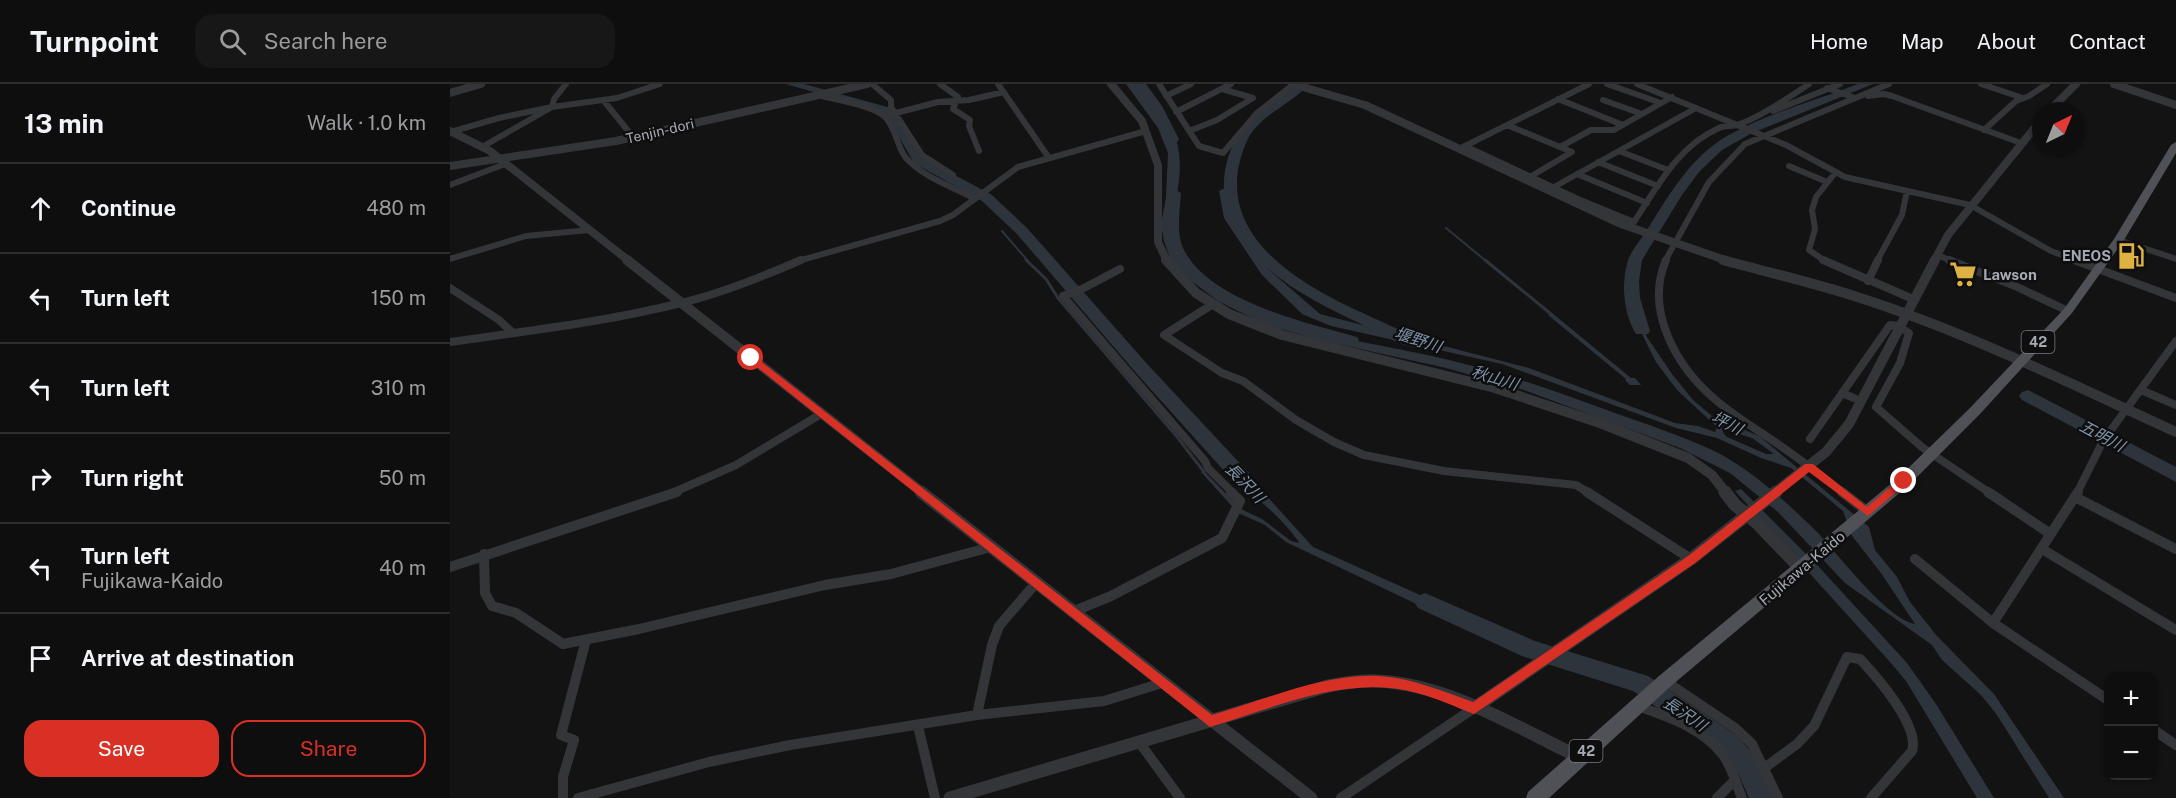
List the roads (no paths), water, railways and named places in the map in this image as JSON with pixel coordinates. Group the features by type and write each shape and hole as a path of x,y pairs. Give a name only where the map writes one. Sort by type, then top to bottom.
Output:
{"main road":[{"name":"Fujikawa-Kaido","path":"1535,798 1665,681 1868,512 1931,454 2068,311 2119,240 2176,145"}],"street":[{"path":"450,93 481,84"},
{"path":"482,147 552,107 554,99 566,84"},
{"path":"450,132 489,120 552,107 603,101 660,84"},
{"name":"Tenjin-dori","path":"450,166 503,162 633,137 819,95 833,89 867,84"},
{"path":"872,84 891,100 891,107 922,155 953,175"},
{"path":"940,84 958,96 953,109 970,120 969,126 979,151"},
{"path":"998,84 1048,156"},
{"path":"1111,84 1131,104 1146,131 1158,165 1158,242 1168,263 1196,293 1251,324 1282,335 1495,388 1649,442 1701,466 1712,475 1735,505 1749,513 1803,567"},
{"path":"1159,84 1199,146 1223,153 1257,113 1294,84 1365,105 1528,178 1641,232 1673,244 1854,296 1905,314 2021,361 2176,432"},
{"path":"1166,96 1191,84"},
{"path":"1176,112 1231,84"},
{"path":"1462,148 1589,84"},
{"path":"1607,84 1661,103"},
{"path":"1637,84 1803,153 1835,173 1856,180 1970,205 2051,251 2176,298"},
{"path":"1528,178 1634,222 1668,170 1697,142 1720,127 1737,124 1785,100 1809,84"},
{"path":"1755,115 1768,113 1840,84"},
{"path":"1868,512 1809,466 1717,401 1694,378 1677,355 1660,316 1659,276 1673,244 1709,182 1745,144 1761,135 1889,84"},
{"path":"1981,84 2024,98"},
{"path":"1984,130 2016,101 2047,84"},
{"path":"2058,102 2076,84"},
{"path":"2114,84 2176,105"},
{"path":"1189,131 1217,120 1253,98 1222,88"},
{"path":"1829,89 1852,98 1884,94 1892,96 2021,143"},
{"path":"819,95 885,115 938,102 957,101 1004,92"},
{"path":"1560,147 1591,130 1614,130 1672,97"},
{"path":"1558,99 1623,124"},
{"path":"1603,100 1642,114"},
{"path":"603,101 612,113 625,122 633,137"},
{"path":"1554,187 1696,108"},
{"path":"885,115 905,157 912,164 975,199"},
{"path":"1507,125 1572,152 1528,178"},
{"path":"1341,798 1692,560 1826,452 1849,424 1898,326 1948,235 2032,130"},
{"path":"450,342 631,315 682,303 760,278 805,258 940,221 953,215 1018,167 1048,156 1146,131"},
{"path":"450,132 482,147 503,162 1210,721 1311,798"},
{"path":"1619,151 1668,170"},
{"path":"450,185 503,162"},
{"path":"1598,162 1658,186"},
{"path":"1789,166 1827,182"},
{"path":"1835,173 1816,197 1812,210 1815,229 1809,250 1825,261 1913,299"},
{"path":"1577,174 1647,203"},
{"path":"1868,281 1882,251 1903,216 1907,204 1907,191"},
{"path":"450,259 526,236 589,230"},
{"path":"2119,240 2176,259"},
{"path":"1937,255 2015,286 2068,311"},
{"path":"1072,612 1111,596 1222,538 1240,501 1208,468 1205,461 1063,296 1082,290 1120,269"},
{"path":"450,288 499,320 513,333"},
{"path":"1213,304 1164,335 1222,373 1243,381 1296,420 1334,442 1364,455 1444,471 1576,485 1692,560"},
{"path":"1810,439 1890,325 1898,326 1909,333 1900,363 1876,407 1931,454 2049,533"},
{"path":"1993,622 2042,549 2049,533 2075,497 2105,439 2176,341"},
{"path":"2141,390 2176,405"},
{"path":"1842,393 1854,398"},
{"path":"450,567 689,487 736,465 821,414"},
{"path":"2075,497 2176,549"},
{"path":"484,554 485,593 492,606 516,613 563,644 825,585 891,574 991,547"},
{"path":"2042,549 2176,630"},
{"path":"1915,559 1993,622 2104,697"},
{"path":"977,715 992,645 999,626 1036,583"},
{"path":"563,798 563,777 574,740 561,735 586,640"},
{"path":"1763,769 1799,743 1814,726 1834,679 1847,657 1860,658 1876,675 1910,730 1914,741 1912,751 1871,798"},
{"path":"950,798 1328,686 1352,682 1379,681 1417,687 1474,708 1579,757"},
{"path":"1665,681 1736,728 1752,744 1778,798"},
{"path":"578,798 709,762 790,745 977,715 1104,701 1162,683"},
{"path":"1638,705 1681,723 1713,744 1724,757 1743,798"},
{"path":"918,726 934,798"},
{"path":"2158,733 2176,745"},
{"path":"1139,742 1180,798"},
{"path":"1716,798 1734,781"}],"water":[{"path":"1126,84 1136,84 1165,119 1177,143 1180,162 1173,231 1175,247 1183,263 1198,279 1225,297 1255,312 1322,333 1457,362 1517,379 1652,426 1712,450 1740,466 1779,496 1814,529 1876,597 1903,619 1915,624 1881,573 1852,536 1843,511 1791,468 1761,458 1717,438 1676,428 1502,364 1331,326 1302,314 1262,275 1224,218 1219,191 1227,187 1238,228 1269,270 1320,314 1529,368 1675,423 1698,426 1715,432 1717,427 1677,390 1656,362 1629,308 1635,310 1647,337 1693,400 1712,416 1759,436 1869,527 1875,550 1897,577 1910,602 1937,636 1994,694 2064,798 2049,798 1997,715 1981,695 1942,660 1932,645 1845,583 1778,512 1730,473 1680,448 1524,390 1446,368 1320,340 1266,325 1218,301 1172,264 1164,241 1161,225 1166,197 1168,153 1158,128","holes":["1726,430 1752,438 1774,454 1766,454 1727,437 1723,433"]},
{"path":"1552,313 1641,385 1630,385 1626,379 1548,315"},
{"path":"1228,460 1239,471 1244,471 1313,547 1449,608 1446,618 1286,542 1265,525 1238,513 1201,472 1204,471 1241,509 1262,519 1291,541 1299,543 1284,524 1262,502 1251,495 1222,462"},
{"path":"1741,489 1819,567 1907,663 1936,704 1994,798 1977,798 1906,681 1735,491"}],"waterway":[{"name":"長沢川","path":"791,84 887,110 894,117 918,160 987,198 1022,231 1143,370 1242,478"},
{"name":"秋山川","path":"1140,84 1156,106 1173,139"},
{"name":"堰野川","path":"1304,84 1260,118 1240,142 1230,175 1231,204 1242,231 1261,254 1284,275 1311,293 1393,333 1421,343"},
{"name":"坪川","path":"1642,331 1632,298 1632,273 1635,260 1640,249 1695,169 1718,147 1747,131 1868,84"},
{"name":"秋山川","path":"1174,193 1173,228 1176,248 1188,267 1206,283 1253,309 1351,340"},
{"path":"1446,228 1486,261"},
{"path":"1002,231 1028,261"},
{"path":"1026,260 1046,279 1058,298 1178,438 1204,472"},
{"path":"1485,260 1551,314"},
{"name":"五明川","path":"2028,396 2176,475"},
{"name":"長沢川","path":"1425,602 1530,649 1640,683 1728,743 1747,765 1762,798"}],"place":[{"name":"ENEOS","path":"2131,256"},
{"name":"Lawson","path":"1963,274"}]}
